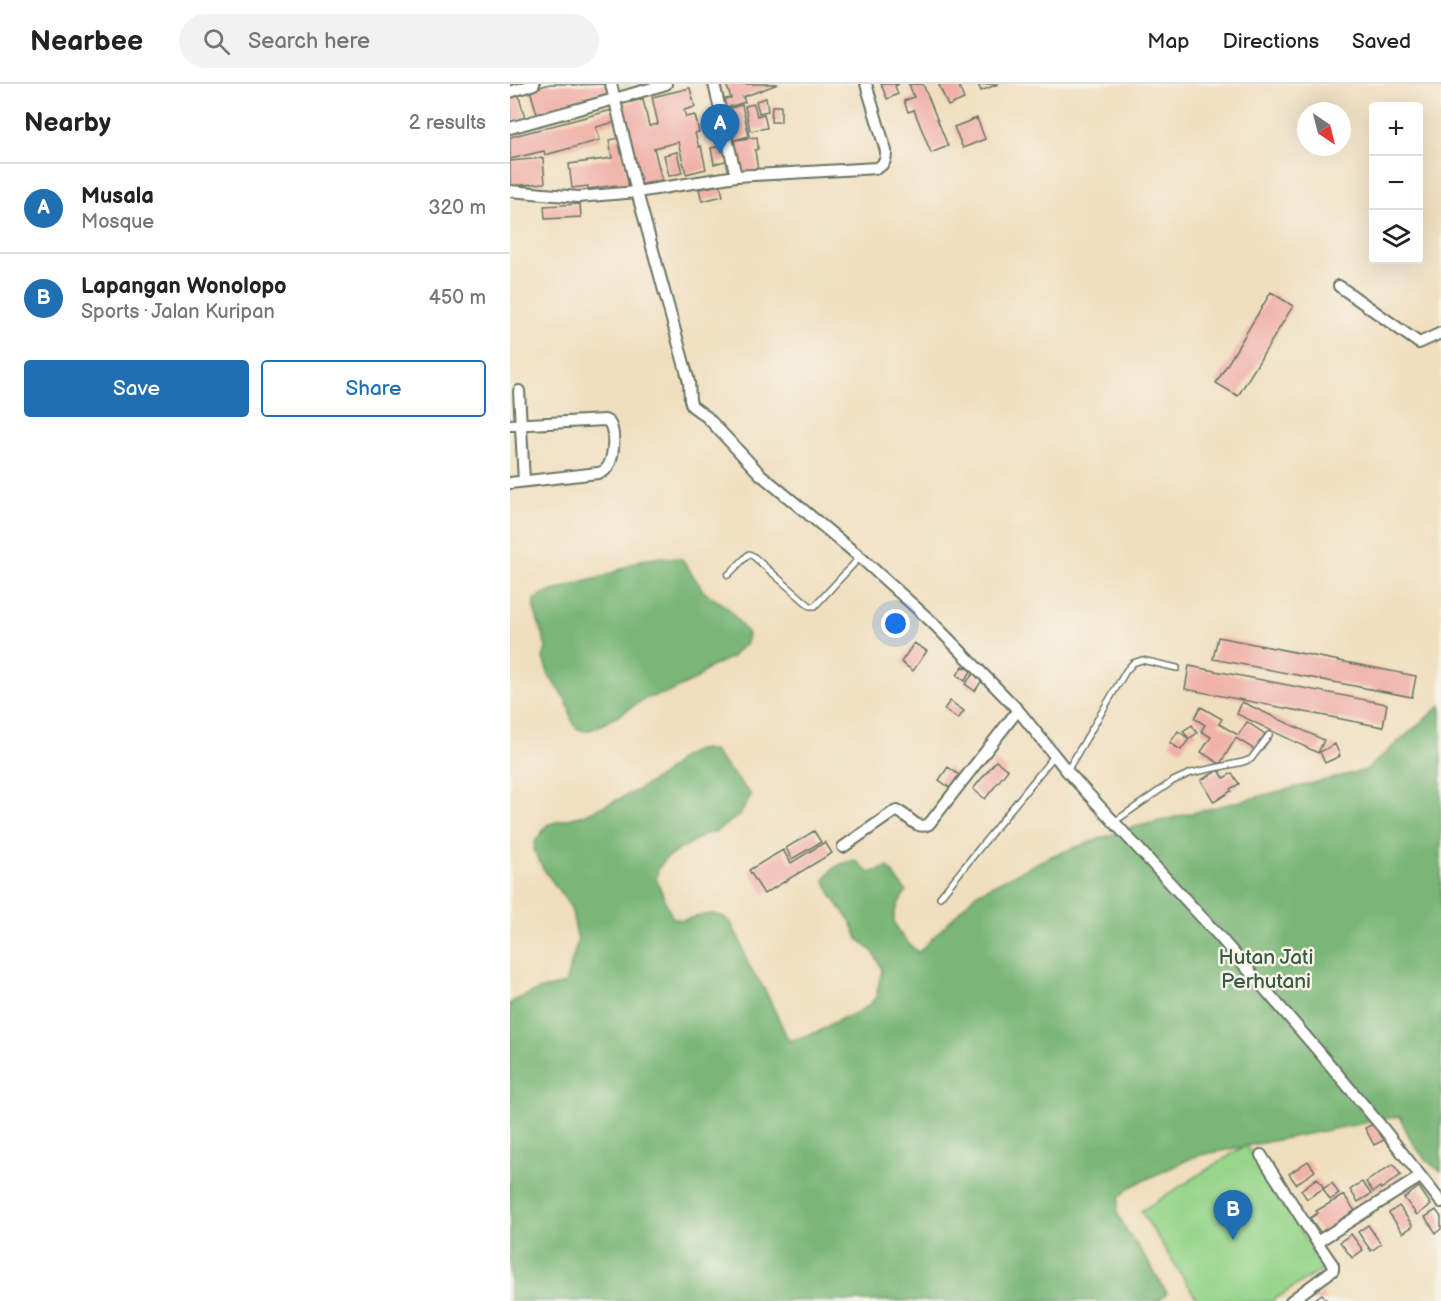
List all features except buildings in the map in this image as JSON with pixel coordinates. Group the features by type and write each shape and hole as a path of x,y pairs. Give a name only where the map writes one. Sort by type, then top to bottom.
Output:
{"street":[{"path":"510,92 534,84"},
{"path":"611,84 637,192 689,382 690,403 707,417 760,474 860,557 932,622 1018,710 1067,771 1219,936 1382,1127 1441,1202"},
{"path":"510,128 666,84"},
{"path":"714,84 736,176"},
{"path":"510,191 579,197 637,192 736,176 877,168 883,165 886,151 866,84"},
{"path":"1339,286 1419,343 1441,333"},
{"path":"519,391 515,425 524,482"},
{"path":"510,483 598,473 604,471 611,460 612,429 610,423 604,420 515,425"},
{"path":"843,847 897,811 902,812 918,826 924,827 929,824 1018,710"},
{"path":"1261,1155 1333,1265 1333,1270 1291,1301"},
{"path":"1317,1242 1420,1177"}],"lane":[{"path":"728,575 745,557 749,554 753,555 810,606 814,606 860,557"},
{"path":"1067,771 1126,671 1133,663 1142,660 1177,668"},
{"path":"1113,822 1173,781 1191,773 1251,759 1269,735"},
{"path":"940,897 1054,756"}],"green space":[{"path":"662,557 682,559 704,592 728,608 748,634 746,644 732,657 709,668 695,680 670,692 644,699 593,729 584,731 576,728 566,700 549,676 543,658 546,649 534,609 534,600 543,594 605,576 641,560"},
{"name":"Hutan Jati Perhutani","path":"1441,705 1441,1171 1434,1167 1416,1147 1400,1116 1196,1156 1130,1187 1119,1198 1117,1212 1127,1232 1167,1293 1159,1301 510,1301 510,1003 528,994 565,984 578,940 571,908 534,851 535,842 547,825 584,815 636,791 661,776 684,756 694,751 703,749 713,751 751,795 740,815 715,832 705,834 664,860 658,869 656,878 673,918 683,920 713,914 722,916 731,923 748,964 765,990 789,1041 820,1031 858,1012 876,997 882,970 873,952 858,939 851,922 833,898 825,881 830,872 841,864 855,860 870,873 888,867 906,891 895,911 894,922 903,937 918,953 977,893 1049,857 1127,829 1366,770"},
{"path":"1246,1145 1324,1268 1272,1301 1198,1301 1141,1211"}],"place":[{"name":"Musala","path":"720,154"},
{"name":"Lapangan Wonolopo","path":"1233,1240"}]}
